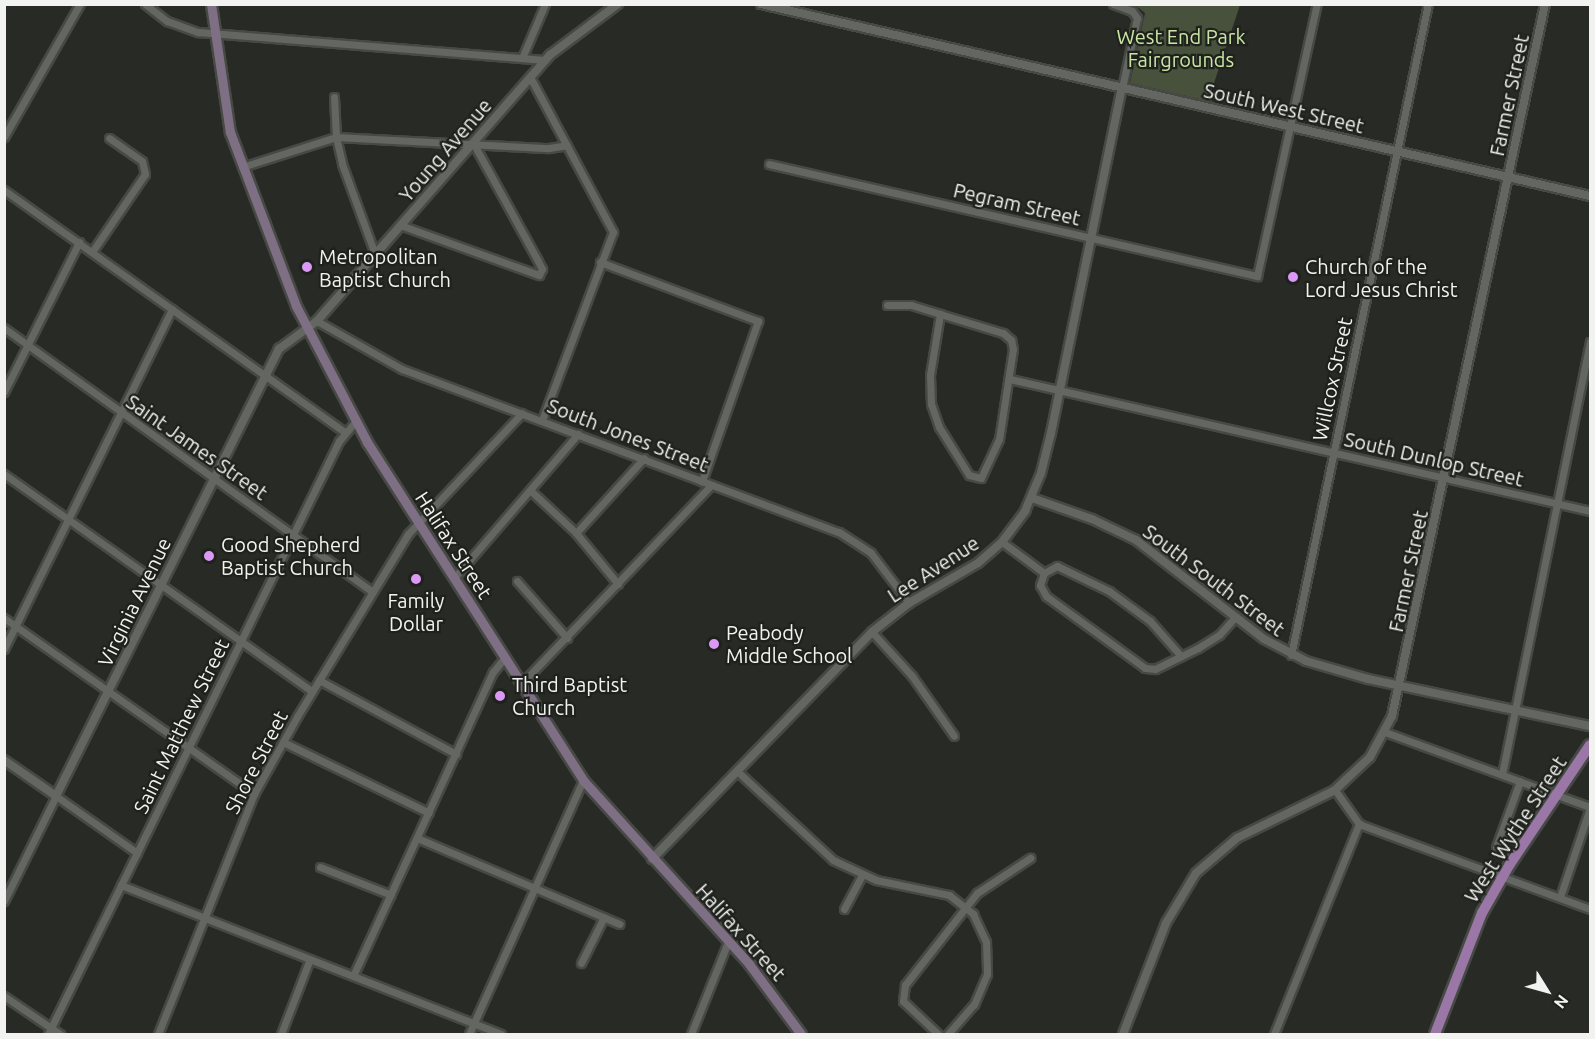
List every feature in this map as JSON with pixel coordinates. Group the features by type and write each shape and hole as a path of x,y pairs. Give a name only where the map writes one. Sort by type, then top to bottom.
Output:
{"main road":[{"name":"Halifax Street","path":"211,4 225,112 242,167 306,328 355,422 583,780 728,942 801,1035"},
{"name":"West Wythe Street","path":"1435,1035 1467,944 1502,876 1590,745"}],"street":[{"path":"4,138 80,4"},
{"path":"145,4 178,27 215,34 545,60"},
{"path":"522,58 545,4"},
{"name":"Young Avenue","path":"306,328 317,321 545,60 575,33 618,4"},
{"name":"South West Street","path":"760,4 1590,196"},
{"path":"1113,4 1132,11 1137,18 1122,88"},
{"path":"1288,126 1317,4"},
{"name":"Willcox Street","path":"1291,655 1428,4"},
{"name":"Farmer Street","path":"1123,1035 1166,923 1196,873 1237,837 1335,790 1360,769 1385,732 1401,686 1545,4"},
{"path":"530,77 612,228 542,420"},
{"name":"Lee Avenue","path":"652,859 872,632 909,603 963,573 1002,542 1032,498 1041,473 1059,391 1122,88"},
{"path":"334,97 336,137 375,254"},
{"name":"Pegram Street","path":"770,164 1257,276 1288,126"},
{"path":"242,167 336,137 549,148 567,145"},
{"path":"92,252 145,174 142,161 109,138"},
{"path":"400,225 536,276 542,269 473,143"},
{"path":"4,190 345,432"},
{"path":"4,392 79,242"},
{"path":"600,262 758,321 702,481"},
{"path":"887,305 911,305 940,314 1007,336 1013,346 1010,379 999,439 987,470 981,478 969,475 934,416 930,375 940,314"},
{"path":"4,649 172,309"},
{"name":"South Jones Street","path":"317,321 392,365 849,537 878,560 909,603"},
{"name":"Saint James Street","path":"4,328 372,591"},
{"name":"Virginia Avenue","path":"4,901 264,375 279,349 306,328"},
{"path":"1502,774 1590,342"},
{"name":"South Dunlop Street","path":"1010,379 1590,511"},
{"name":"Shore Street","path":"159,1035 254,794 319,680 372,591 419,523 522,413"},
{"name":"Saint Matthew Street","path":"49,1031 293,535 345,432 355,422"},
{"path":"454,578 578,434"},
{"path":"576,533 644,458"},
{"path":"4,474 312,692"},
{"path":"522,683 711,485"},
{"path":"531,491 576,533 618,584"},
{"name":"South South Street","path":"1032,498 1092,519 1136,540 1235,617 1291,655 1342,673 1590,726"},
{"path":"1002,542 1044,573"},
{"path":"1181,656 1150,621 1109,591 1057,566 1044,573 1040,585 1046,596 1145,668 1155,669 1181,656 1219,635 1235,617"},
{"path":"517,581 567,638"},
{"path":"4,618 254,794"},
{"path":"872,632 912,676 954,736"},
{"path":"352,976 493,672 505,657"},
{"path":"319,680 456,754"},
{"path":"1385,732 1590,807 1560,897"},
{"path":"283,742 429,813"},
{"path":"4,760 137,853"},
{"path":"737,771 820,850 862,875 939,891 966,906 982,929 987,974 974,1004 948,1035"},
{"path":"469,1035 583,780"},
{"path":"1496,847 1520,781"},
{"path":"1335,790 1359,824 1590,909"},
{"path":"1274,1035 1359,824"},
{"path":"417,838 620,924"},
{"path":"938,1035 904,1003 902,991 966,906 984,888 1030,858"},
{"path":"320,867 391,895"},
{"path":"844,909 862,875"},
{"path":"121,885 501,1035"},
{"path":"581,963 604,917"},
{"path":"691,1035 728,942"},
{"path":"281,1035 310,959"},
{"path":"4,996 49,1031 60,1035"}],"green space":[{"name":"West End Park Fairgrounds","path":"1135,5 1240,5 1211,92 1212,102 1130,83 1145,13"}],"place":[{"name":"Metropolitan Baptist Church","path":"307,267"},
{"name":"Church of the Lord Jesus Christ","path":"1293,277"},
{"name":"Good Shepherd Baptist Church","path":"209,556"},
{"name":"Family Dollar","path":"416,579"},
{"name":"Peabody Middle School","path":"714,644"},
{"name":"Third Baptist Church","path":"500,696"}]}
